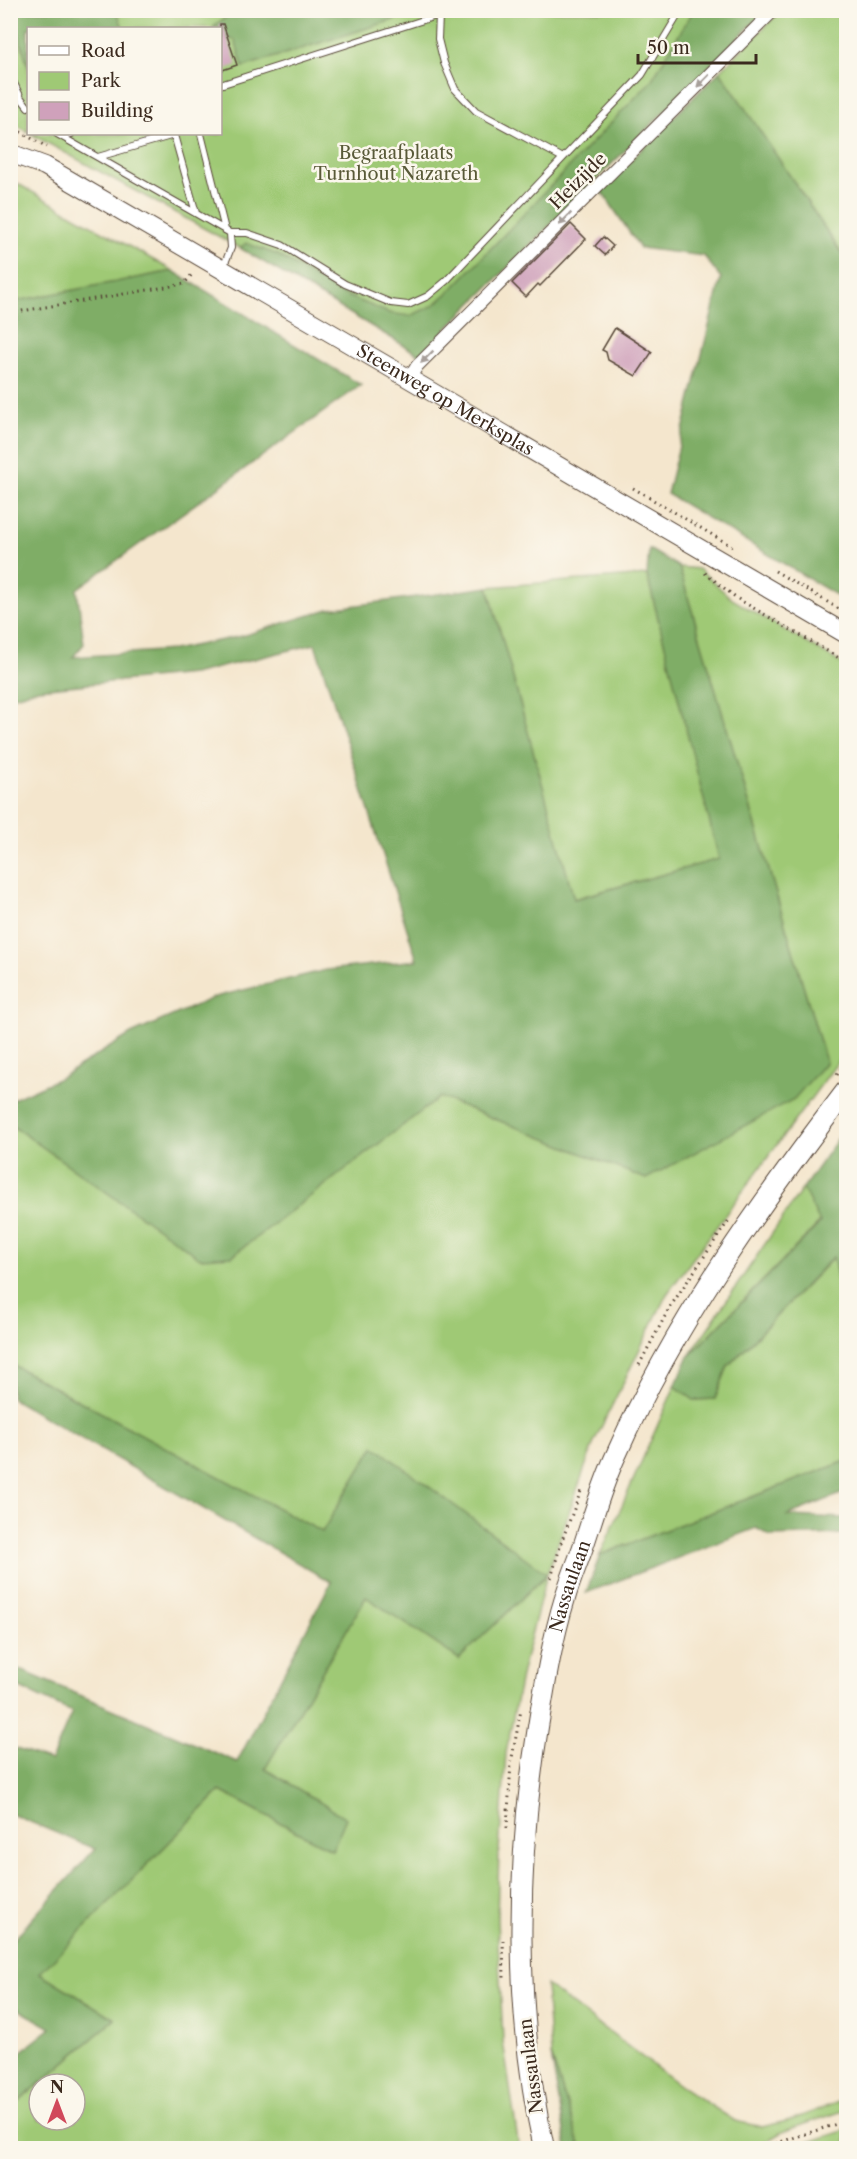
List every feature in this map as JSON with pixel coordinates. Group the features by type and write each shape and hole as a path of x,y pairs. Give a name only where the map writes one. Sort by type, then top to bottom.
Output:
{"main road":[{"name":"Steenweg op Merksplas","path":"10,140 45,166 846,633"},
{"name":"Steenweg op Merksplas","path":"10,153 45,166"},
{"name":"Nassaulaan","path":"543,2148 526,2042 522,1904 527,1805 539,1722 565,1599 616,1454 666,1356 839,1086"}],"street":[{"name":"Heizijde","path":"409,379 417,366 774,10"}],"lane":[{"path":"59,135 227,231 248,232 282,245 345,284 391,303 408,305 428,296 446,280 642,75 681,10"},
{"path":"222,84 440,13 438,39 444,63 455,89 476,111 563,158"},
{"path":"10,75 27,107"},
{"path":"98,157 174,135 196,213"},
{"path":"201,135 231,248 222,269"}],"path":[{"path":"10,313 184,284 205,259"},
{"path":"839,1086 846,1062"},
{"path":"637,1369 670,1307 729,1219"},
{"path":"549,1586 562,1540 584,1485"},
{"path":"507,1830 511,1763 522,1708"},
{"path":"502,1938 504,1982"},
{"path":"772,2148 777,2143 846,2121"}],"green space":[{"name":"Begraafplaats Turnhout Nazareth","path":"10,11 765,11 420,355 240,248 33,135 222,135 222,27 27,27 27,131 11,122"},
{"path":"12,11 117,11 123,27 27,27 27,64"},
{"path":"235,11 422,11 243,67 235,40 222,37 222,27 214,27"},
{"path":"693,11 765,11 420,355 240,248 246,243 278,255 340,293 389,313 410,316 434,305 453,288 651,81"},
{"path":"781,11 846,11 846,260 720,71"},
{"path":"720,71 846,260 846,601 667,494 721,278 704,256 640,248 601,190"},
{"path":"11,180 173,271 11,302"},
{"path":"173,271 361,385 77,589 84,644 73,657 173,650 242,636 329,609 488,587 574,899 719,859 647,575 649,549 679,567 826,1062 794,1099 646,1179 440,1097 232,1256 200,1258 14,1127 11,1129 11,1100 60,1078 131,1034 215,997 326,970 417,960 315,644 193,674 38,689 11,697 11,302"},
{"path":"679,567 699,569 732,599 846,666 846,1051 667,1294 594,1442 547,1574 522,1671 506,1753 499,1851 497,1920 503,2041 519,2148 11,2148 10,2108 27,2094 27,2132 87,2132 87,2072 52,2072 115,2019 39,1973 220,1791 332,1850 345,1818 264,1769 366,1597 459,1659 374,1447 322,1533 11,1364 11,1129 13,1127 232,1256 440,1097 646,1179 826,1062"},
{"path":"647,575 720,859 573,899 488,587"},
{"path":"846,1127 846,1318 833,1257 728,1366 715,1399 694,1400 675,1386 689,1356 820,1223 803,1188"},
{"path":"803,1188 820,1222 689,1356"},
{"path":"834,1257 846,1318 846,1461 600,1555 675,1386 694,1400 715,1399 728,1366"},
{"path":"11,1364 322,1532 374,1446 547,1574 459,1659 366,1597 265,1769 346,1818 332,1850 220,1791 40,1973 115,2019 53,2072 27,2072 27,2094 11,2108 11,2060 51,2028 11,2005 11,1942 95,1849 11,1814 11,1747 51,1761 72,1712 11,1684 11,1666 237,1762 331,1582 11,1398"},
{"path":"846,1461 846,1492 786,1516 846,1518 846,1534 770,1536 756,1528 586,1593 600,1555"},
{"path":"546,1985 682,2087 735,2121 762,2127 791,2120 846,2099 846,2110 782,2132 755,2148 581,2148 551,2055"},
{"path":"551,2055 581,2148 567,2148"},
{"path":"846,2130 846,2148 790,2148"}],"building":[{"path":"220,24 223,24 237,65 222,70 222,27"},
{"path":"571,224 586,239 540,286 538,284 526,297 512,283"},
{"path":"603,237 613,246 605,255 595,246"},
{"path":"615,328 652,352 636,376 608,360 606,352 602,350"}]}
